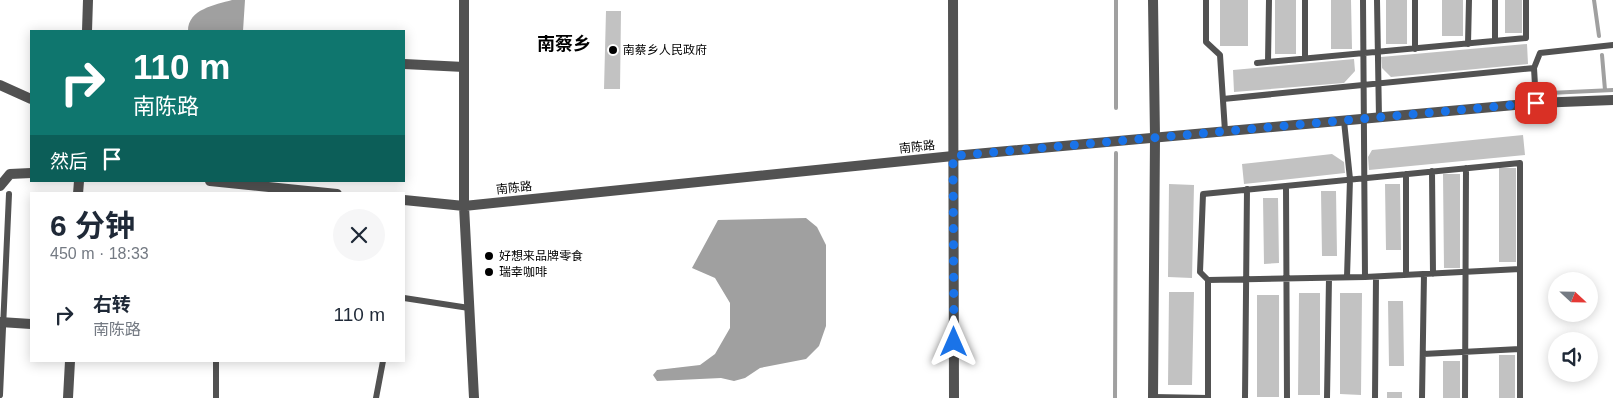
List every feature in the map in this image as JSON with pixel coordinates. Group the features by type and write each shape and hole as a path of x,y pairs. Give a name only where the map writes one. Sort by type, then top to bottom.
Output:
{"street":[{"path":"87,30 88,0"},
{"path":"464,0 464,206 474,398"},
{"path":"953,0 954,398"},
{"path":"1153,0 1153,398"},
{"path":"405,64 464,67"},
{"path":"0,85 30,99"},
{"name":"南陈路","path":"405,200 464,206 1154,137 1536,103 1613,100"},
{"path":"0,186 10,174 30,173"},
{"path":"220,182 317,192"},
{"path":"2,322 30,324"},
{"path":"68,398 70,362"}],"lane":[{"path":"1206,0 1206,42 1220,55 1225,131"},
{"path":"1268,62 1269,0"},
{"path":"1305,58 1306,0"},
{"path":"1363,0 1365,277"},
{"path":"1378,0 1379,118"},
{"path":"1415,0 1415,48"},
{"path":"1468,44 1469,0"},
{"path":"1495,0 1495,41"},
{"path":"1257,63 1526,38 1526,0"},
{"path":"1536,103 1534,68 1540,53 1613,44"},
{"path":"1222,99 1534,68"},
{"path":"1344,121 1350,179 1347,277"},
{"path":"1520,269 1376,277 1208,280 1200,272 1203,194 1520,163 1520,269 1520,398"},
{"path":"1465,398 1466,168"},
{"path":"1432,171 1433,274"},
{"path":"1406,174 1406,275"},
{"path":"1286,186 1287,398"},
{"path":"1244,398 1247,189"},
{"path":"0,395 9,194"},
{"path":"1422,398 1424,274"},
{"path":"1375,398 1376,277"},
{"path":"1327,398 1329,278"},
{"path":"1153,398 1208,398 1208,280"},
{"path":"405,298 469,308"},
{"path":"1423,354 1520,349"},
{"path":"216,362 216,398"},
{"path":"376,398 383,362"}],"shaded area":[{"path":"232,0 245,0 243,30 188,30 192,18 197,13 211,6"},
{"path":"806,218 817,227 826,245 826,326 819,346 806,359 760,368 745,378 734,381 721,378 657,381 653,375 657,370 700,365 715,354 730,328 730,303 715,278 692,268 718,220"}],"building":[{"path":"1220,0 1248,0 1248,46 1220,46"},
{"path":"1275,0 1296,0 1296,54 1275,54"},
{"path":"1331,0 1351,0 1352,49 1331,49"},
{"path":"1386,0 1407,0 1407,44 1386,44"},
{"path":"1442,0 1463,0 1463,36 1442,36"},
{"path":"1505,0 1522,0 1522,33 1505,33"},
{"name":"南蔡乡人民政府","path":"606,11 621,11 620,89 604,89"},
{"path":"1527,44 1528,64 1391,77 1382,68 1381,57"},
{"path":"1354,59 1355,71 1344,83 1234,92 1233,70"},
{"path":"1523,135 1525,155 1369,170 1368,157 1372,150"},
{"path":"1332,154 1344,162 1345,173 1244,184 1242,164"},
{"path":"1499,168 1516,168 1516,262 1499,262"},
{"path":"1443,174 1460,174 1460,268 1444,268"},
{"path":"1169,184 1194,185 1192,278 1168,277"},
{"path":"1385,184 1400,184 1401,250 1386,250"},
{"path":"1321,191 1336,191 1337,256 1322,256"},
{"path":"1263,198 1278,198 1279,263 1264,264"},
{"path":"1169,292 1194,292 1192,385 1168,385"},
{"path":"1299,293 1320,293 1320,395 1298,395"},
{"path":"1340,293 1362,293 1361,395 1340,394"},
{"path":"1257,295 1279,295 1279,397 1257,397"},
{"path":"1388,301 1403,301 1404,366 1389,366"},
{"path":"1499,355 1515,355 1515,398 1499,398"},
{"path":"1443,361 1460,361 1460,398 1443,398"},
{"path":"1387,392 1402,392 1402,398 1387,398"}],"waterway":[{"path":"1116,0 1116,108"},
{"path":"1594,0 1599,36"},
{"path":"1602,55 1605,90"},
{"path":"1549,93 1613,90"},
{"path":"1115,398 1116,153"}],"place":[{"name":"南蔡乡人民政府","path":"613,50"},
{"name":"好想来品牌零食","path":"489,256"},
{"name":"瑞幸咖啡","path":"489,272"}],"district":[{"name":"南蔡乡","path":"564,44"}],"route":[{"path":"954,342 953,156 1536,103"}]}
